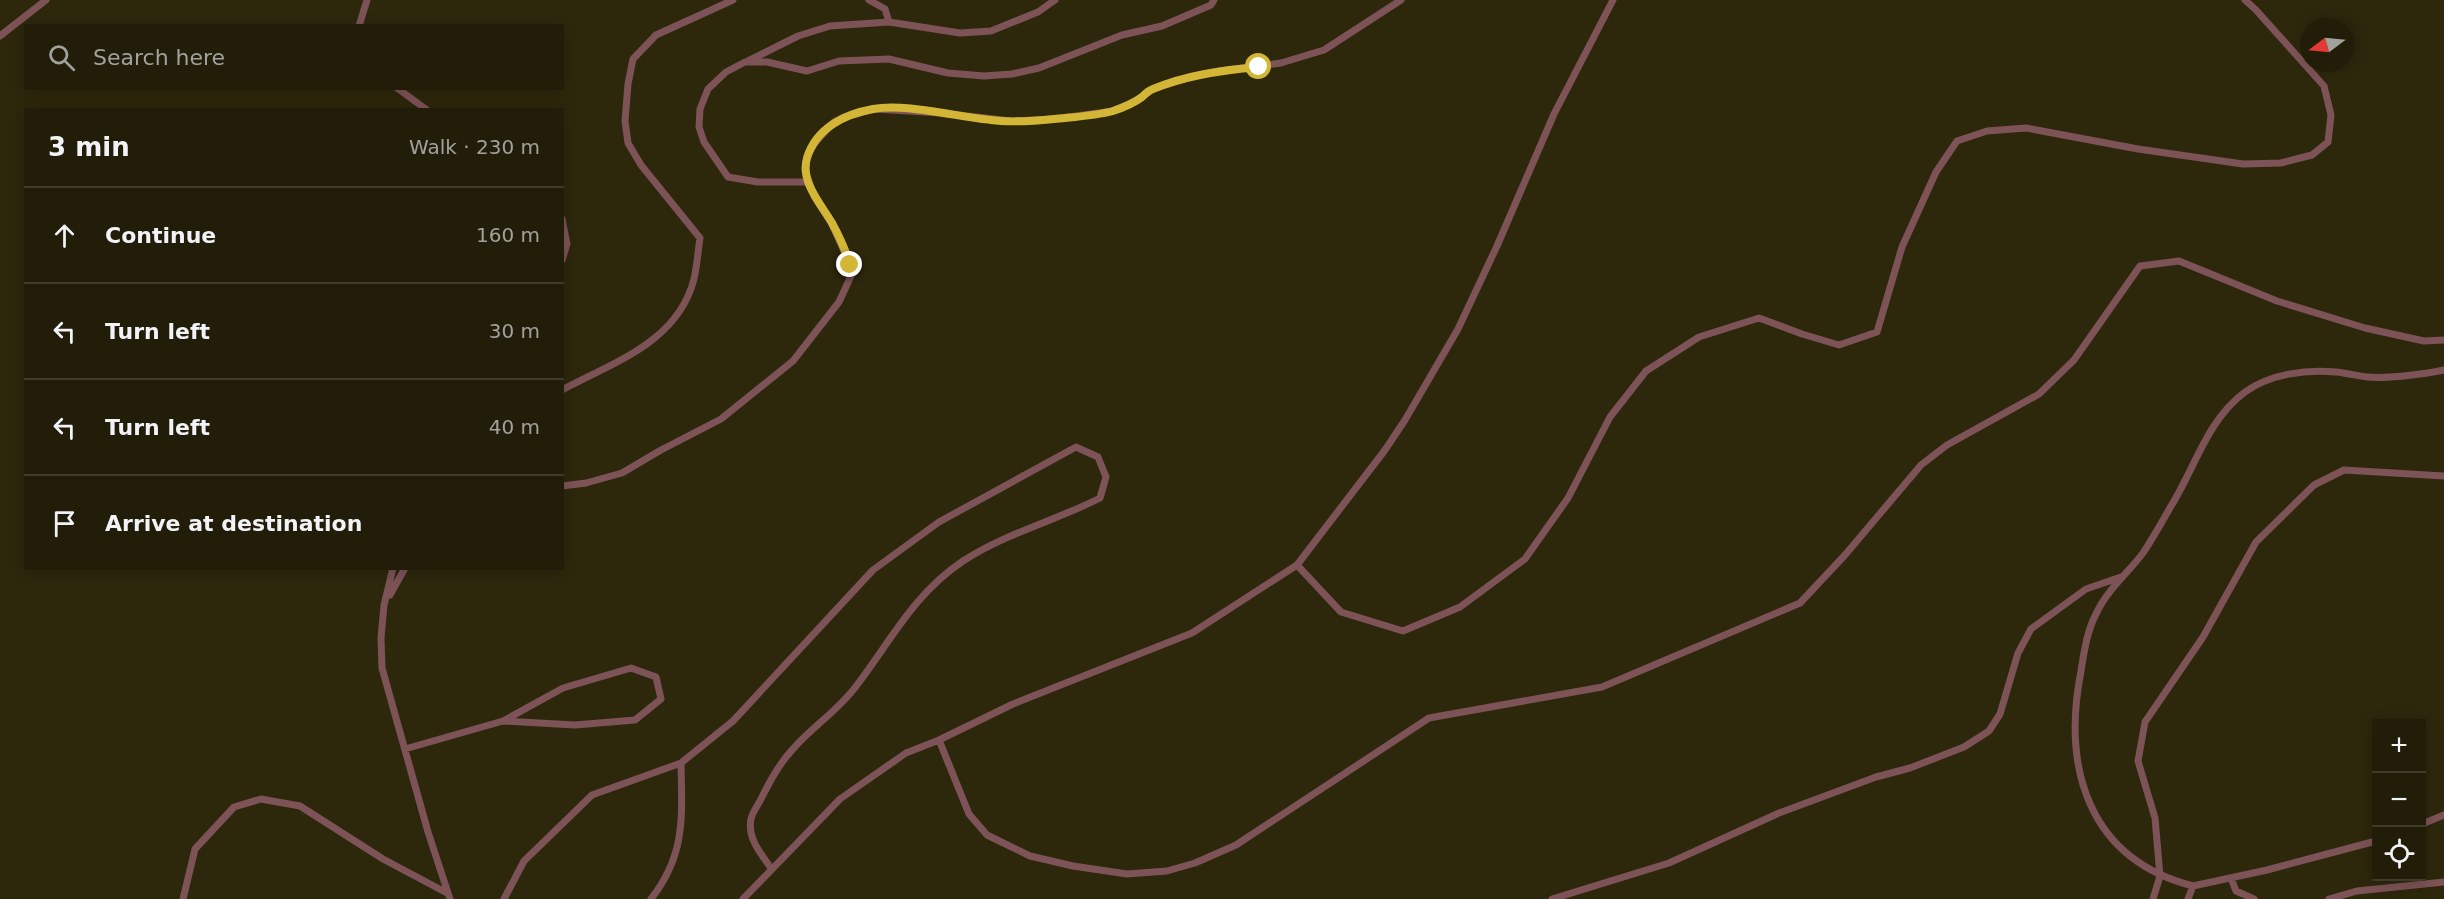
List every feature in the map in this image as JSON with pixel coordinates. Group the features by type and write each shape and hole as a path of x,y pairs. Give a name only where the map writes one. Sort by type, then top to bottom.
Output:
{"lane":[{"path":"0,36 46,0"},
{"path":"360,24 367,0"},
{"path":"564,389 644,349 678,314 694,281 700,238 641,165 628,143 625,121 628,84 633,59 656,35 734,0"},
{"path":"869,0 885,9 889,22"},
{"path":"809,182 758,182 728,177 704,142 699,127 700,109 708,89 726,72 798,36 830,26 889,22 960,33 991,31 1038,12 1055,0"},
{"path":"746,62 767,62 807,71 839,61 889,59 948,73 984,76 1012,74 1039,68 1122,34 1162,26 1211,5 1214,0"},
{"path":"564,486 586,483 622,473 721,419 793,361 838,302 851,276 847,255 832,224 814,196 805,170 807,156 822,133 834,122 874,109 888,108 1011,121 1054,119 1113,111 1140,99 1150,90 1194,76 1281,63 1324,50 1401,0"},
{"path":"743,899 840,799 906,753 1014,704 1192,633 1297,565 1385,450 1458,328 1497,246 1554,114 1613,0"},
{"path":"1297,565 1341,612 1403,631 1460,607 1525,559 1568,498 1610,417 1646,371 1700,337 1759,318 1839,345 1877,332 1902,247 1936,172 1957,141 1987,130 2026,128 2138,149 2242,164 2281,163 2312,155 2328,142 2331,115 2324,86 2245,0"},
{"path":"401,90 424,108"},
{"path":"564,229 567,244 564,254"},
{"path":"939,740 969,814 987,835 1030,856 1073,867 1127,874 1167,871 1195,863 1236,845 1429,718 1602,687 1800,603 1845,555 1921,465 1947,445 2039,394 2074,360 2140,266 2179,261 2277,301 2365,328 2424,341 2444,340"},
{"path":"2372,842 2193,886 2160,876 2124,853 2105,830 2092,808 2080,776 2074,740 2077,690 2086,641 2096,613 2121,577 2142,554 2176,499 2216,423 2246,391 2267,380 2291,374 2335,372 2369,378 2423,374 2444,369"},
{"path":"504,899 524,861 592,795 681,763 733,721 882,563 939,522 1076,447 1098,457 1106,477 1100,498 1072,512 1029,527 964,561 928,589 903,618 857,685 835,710 793,749 774,774 750,819 754,844 771,868"},
{"path":"2153,899 2160,876 2155,818 2138,761 2145,722 2203,637 2256,542 2314,485 2344,470 2444,476"},
{"path":"393,570 384,605 381,638 382,668 449,896"},
{"path":"384,605 404,570"},
{"path":"1552,899 1670,863 1779,813 1964,747 1989,730 2001,714 2018,653 2031,630 2086,589 2121,577"},
{"path":"405,749 503,721 563,688 631,668 656,677 662,699 635,720 575,725 503,721"},
{"path":"651,899 666,880 682,832 681,763"},
{"path":"183,899 195,849 234,807 261,799 300,806 383,859 449,896"},
{"path":"2426,822 2444,815"},
{"path":"2231,878 2236,891 2254,899"},
{"path":"2329,899 2357,891 2444,882"},
{"path":"2188,899 2193,886"}],"route":[{"path":"850,265 832,224 814,196 805,170 807,156 814,143 834,122 844,117 874,109 888,108 992,120 1054,119 1113,111 1140,99 1150,90 1194,76 1259,67"}]}
